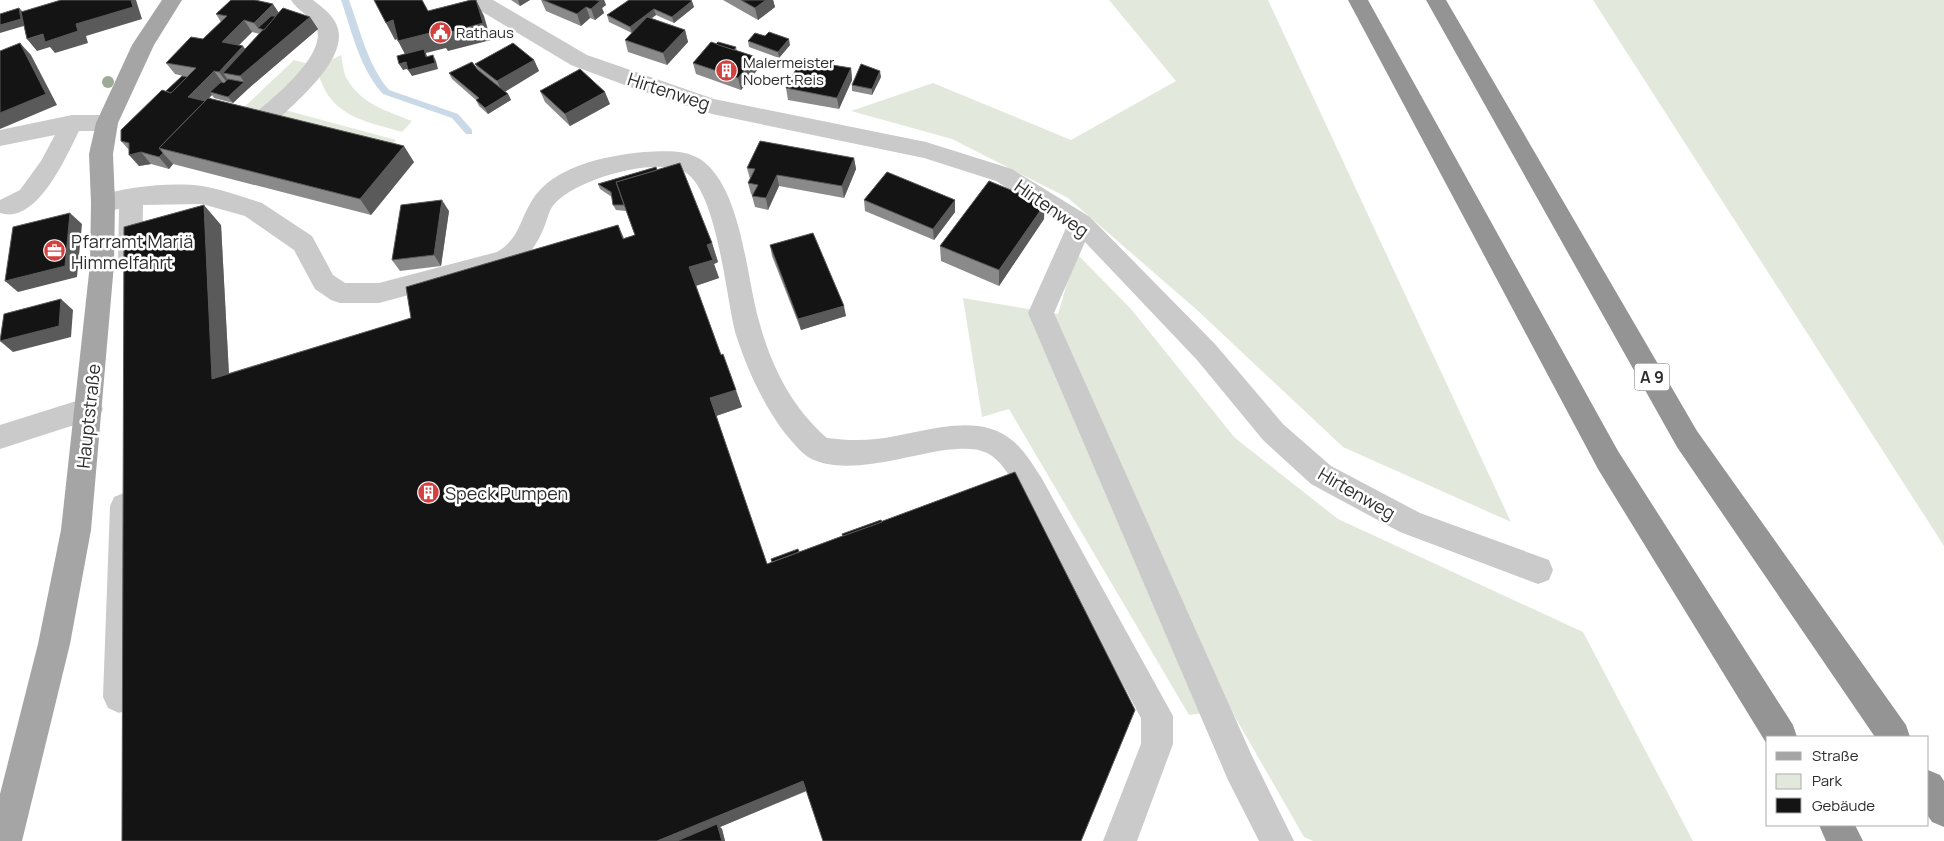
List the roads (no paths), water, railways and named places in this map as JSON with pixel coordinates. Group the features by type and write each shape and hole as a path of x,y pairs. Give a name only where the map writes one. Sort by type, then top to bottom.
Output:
{"highway":[{"path":"1358,0 1608,460 1780,736"},
{"name":"A 9","path":"1436,0 1687,439 1893,736"},
{"path":"1929,788 1944,810"},
{"path":"1837,826 1846,841"}],"main road":[{"name":"Hauptstraße","path":"5,841 60,616 76,530 102,264 103,203 101,154 107,123 143,45 172,0"}],"street":[{"path":"266,118 319,63 329,40 326,26 301,0"},
{"name":"Hirtenweg","path":"478,0 580,60 638,82 712,106 926,150 1004,175 1081,223 1206,352 1273,432 1320,475 1410,523 1538,570"},
{"path":"0,138 72,123 107,123"},
{"path":"8,207 28,196 50,166 72,123"},
{"path":"103,203 149,195 202,195 253,209 303,242 324,282 340,292 379,293 504,260 518,250 528,234 537,210 546,196 563,184 590,173 626,163 651,159 691,164 702,174 712,190 728,231 745,318 752,345 765,376 791,420 819,449 857,455 968,436 994,442 1010,456 1030,486 1157,716 1157,744 1120,841"},
{"path":"129,287 131,197"},
{"path":"1081,223 1041,313 1240,768 1277,841"},
{"path":"0,437 89,409"},
{"path":"119,696 124,477"}],"waterway":[{"path":"345,0 368,63 386,92 455,116 469,132"}],"place":[{"name":"Rathaus","path":"440,32"},
{"name":"Malermeister Nobert Reis","path":"727,71"},
{"name":"Pfarramt Mariä Himmelfahrt","path":"55,251"},
{"name":"Speck Pumpen","path":"429,493"}]}
